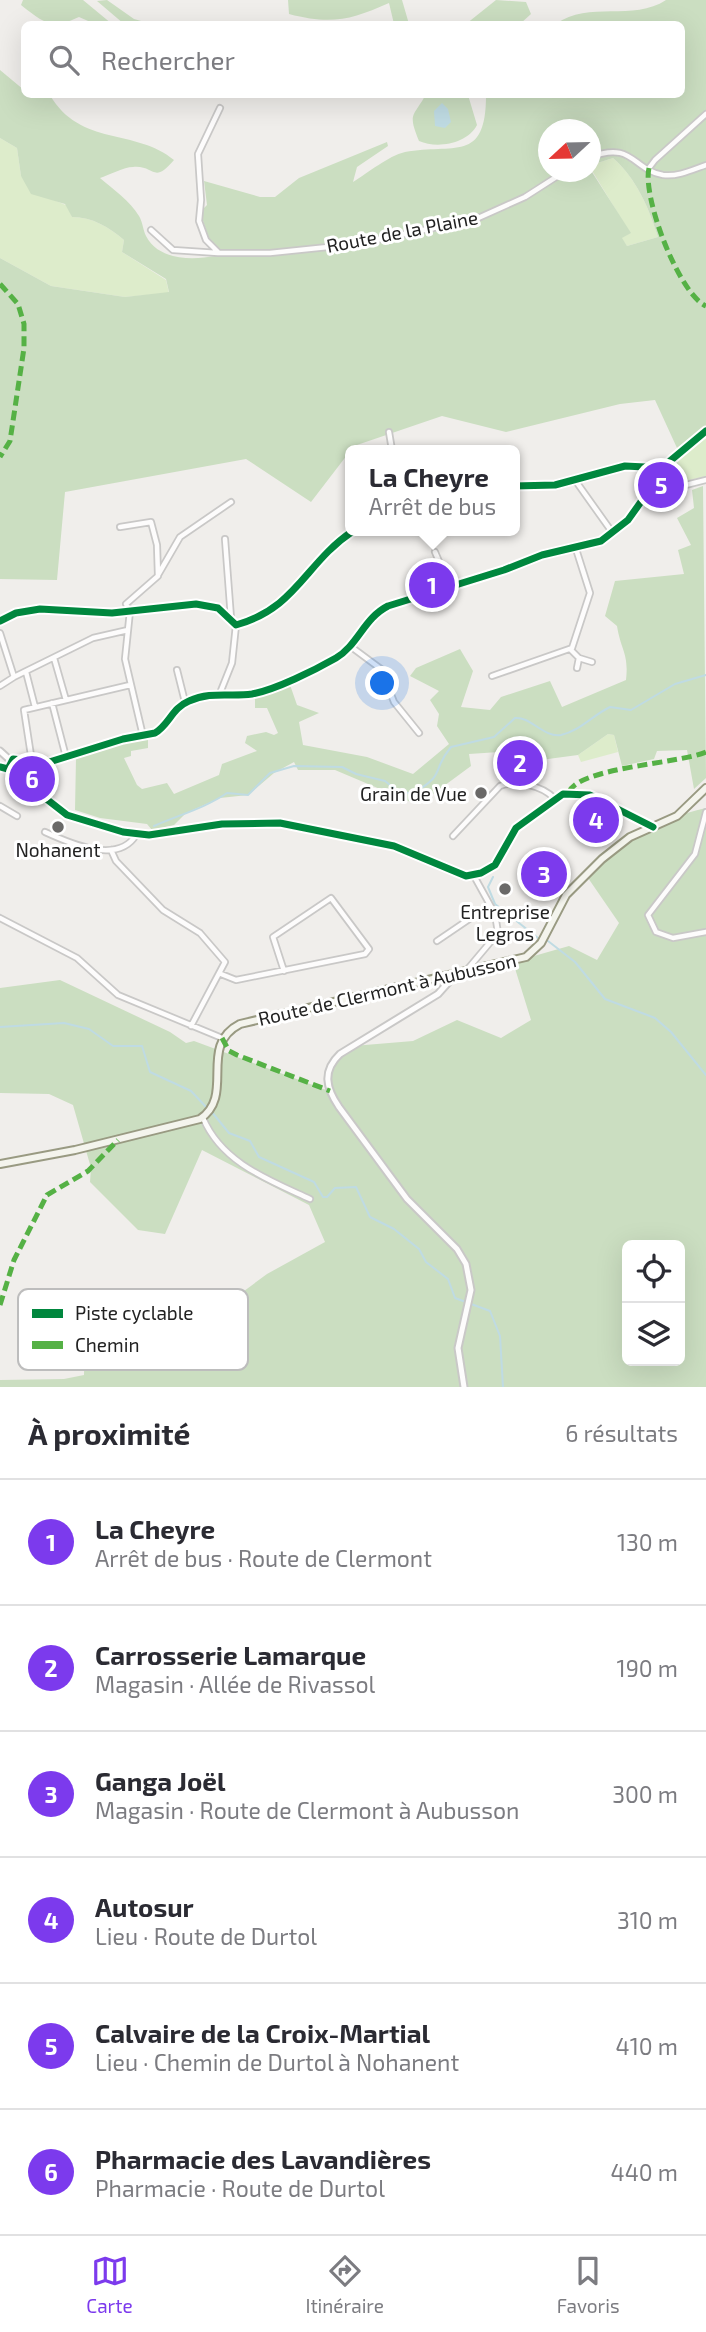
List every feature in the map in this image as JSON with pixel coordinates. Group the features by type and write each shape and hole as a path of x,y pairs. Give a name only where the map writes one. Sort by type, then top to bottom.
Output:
{"main road":[{"name":"Route de Clermont à Aubusson","path":"222,1038 234,1027 250,1021 515,961 533,953 542,941 558,906 575,885 619,844 685,810 706,788"},
{"path":"0,1164 89,1147 203,1118 216,1099 215,1060 222,1038"}],"street":[{"path":"219,253 206,240 199,221 201,200 198,154 220,108"},
{"path":"649,169 655,160 706,114"},
{"path":"601,155 617,152 657,173 676,175 706,165"},
{"name":"Route de la Plaine","path":"151,230 173,250 270,253 357,244 476,219 525,197 548,182"},
{"path":"0,751 10,760 46,763 159,731 173,711 185,702 220,693 239,695 262,691 337,658 350,646 367,621 381,609 449,585 487,576 542,555 594,544 613,533 632,516 679,452 706,431"},
{"path":"389,432 391,445"},
{"path":"520,486 542,486 575,480 625,466 645,467 659,477"},
{"path":"575,480 613,533"},
{"path":"653,488 662,491 706,481"},
{"path":"143,736 125,659 130,611 127,600 158,576 180,537 231,502"},
{"path":"120,527 151,522 157,545 158,576"},
{"path":"236,625 278,607 329,550 347,536"},
{"path":"225,539 231,619"},
{"path":"571,650 590,597 576,548"},
{"path":"435,552 449,585"},
{"path":"0,621 16,613 40,609 130,611 196,604 218,608 236,625 232,663 220,693"},
{"path":"0,686 93,638 128,630"},
{"path":"0,633 14,677"},
{"path":"350,646 381,669 397,706 419,733"},
{"path":"571,650 579,657 592,662"},
{"path":"492,676 571,650"},
{"path":"577,668 579,657"},
{"path":"54,658 66,700"},
{"path":"177,670 185,702"},
{"path":"26,672 35,707"},
{"path":"32,762 22,712 130,685"},
{"path":"52,703 66,757"},
{"path":"10,760 2,768 67,815 136,835 235,823 280,823 394,846 456,873 474,876 495,865 516,828 554,798 569,792 583,792 653,827"},
{"path":"453,836 507,783 536,787 554,798"},
{"path":"0,806 17,816"},
{"path":"706,812 695,854 655,902 649,915 656,932 673,938 706,932"},
{"path":"45,832 83,847 111,850 129,842 136,835"},
{"path":"111,850 116,861 163,910 200,933 225,962 191,1026"},
{"path":"466,972 498,933 498,923 474,876"},
{"path":"221,974 236,980 284,971 368,952 367,946 331,898 273,937 284,971"},
{"path":"437,941 490,905"},
{"path":"0,918 77,958 118,995 222,1038"},
{"path":"455,975 438,993 340,1054 330,1067 327,1083 339,1107 407,1199 462,1255 471,1283 458,1348 464,1387"},
{"path":"203,1118 214,1140 228,1154 262,1177 310,1199"}],"green space":[{"path":"23,0 83,0 108,21 88,21 79,17 69,21 44,21 21,5"},
{"path":"107,0 141,21 120,21 97,1"},
{"path":"288,0 402,0 408,21 393,21 389,3 340,19 317,19 289,14"},
{"path":"496,0 526,2 531,14 523,21 470,21"},
{"path":"666,0 706,0 706,428 677,448 655,400 620,404 506,432 442,416 357,445 345,445 345,458 311,502 246,459 65,492 57,580 0,579 0,258 51,286 125,297 169,292 166,279 122,252 124,240 112,231 93,221 72,217 65,204 31,194 21,176 17,148 0,138 0,70 21,88 21,98 52,98 62,111 77,123 159,150 174,160 158,173 133,167 100,178 135,211 146,236 159,250 177,257 206,257 215,256 200,212 207,205 204,181 260,197 275,197 299,178 387,142 388,146 357,167 353,182 398,154 464,146 473,141 480,132 485,117 486,98 685,98 685,21 562,21 582,13 640,10","holes":["538,119 601,119 601,162 613,158 641,194 658,237 627,246 622,238 631,233 598,182 538,182"]},
{"path":"423,98 469,98 477,125 459,141 434,145 419,141 413,125 415,111"},
{"path":"0,138 17,148 21,176 49,198 68,206 72,217 93,221 118,235 124,240 122,252 166,280 169,293 125,297 51,286 0,258"},
{"path":"613,158 628,175 641,194 658,237 627,246 621,238 630,233 599,182 601,162"},
{"path":"706,434 706,476 661,487 659,483 682,453"},
{"path":"703,486 706,778 694,789 687,750 657,751 654,759 622,766 614,735 608,734 578,755 533,761 519,739 499,752 469,754 471,766 433,794 413,803 335,770 298,770 294,762 274,773 248,795 220,798 186,813 174,825 152,830 147,824 100,818 75,810 76,758 120,743 148,739 148,748 131,751 131,756 124,758 137,785 142,789 167,783 174,794 219,775 222,764 257,751 245,743 247,736 266,732 274,735 278,733 267,708 255,708 255,697 289,682 297,705 319,713 299,722 303,745 367,757 413,774 449,744 437,726 439,714 430,700 439,691 410,676 416,668 460,649 473,671 461,707 490,710 501,697 550,681 562,707 626,680 626,658 617,626 605,616 615,581 684,574 678,550 691,545 677,518 694,508 692,490"},
{"path":"608,734 614,735 618,752 581,762 578,755"},
{"path":"706,808 706,1387 0,1387 0,1380 64,1379 84,1375 84,1370 248,1370 247,1289 267,1274 325,1242 309,1205 202,1150 165,1234 138,1230 90,1182 91,1168 73,1105 49,1094 0,1093 0,988 60,980 170,1032 186,1043 194,1041 329,1091 331,1063 353,1046 413,1041 457,1020 501,1038 531,1020 513,962 569,946 597,960 619,923 586,875 627,842 656,825"}],"water":[{"path":"442,103 448,109 451,122 445,128 435,126 434,111"}],"waterway":[{"path":"154,826 227,793 248,795 270,773 294,766 342,767 356,774 385,781 395,789 411,794 430,782 451,747 494,737 515,718 526,720 549,733 561,735 574,730 610,707 631,710 675,684 706,675"},
{"path":"493,877 488,887 495,904 538,938"},
{"path":"548,941 575,962 605,999 655,1018 671,1032 706,1075"},
{"path":"0,1027 64,1023 89,1029 113,1046 142,1046 150,1072 191,1091 207,1108"},
{"path":"211,1111 229,1133 250,1141 259,1157 314,1182 323,1197 327,1197 335,1188 356,1187 370,1217 394,1229 419,1249 426,1262 448,1279 455,1298 490,1311 500,1336 503,1387"}],"marked path":[{"path":"649,168 651,200 674,265 696,298 706,306"},
{"path":"0,284 18,304 24,324 24,348 10,441 0,457"},
{"path":"569,792 577,784 591,777 706,752"},
{"path":"222,1038 229,1051 237,1055 330,1091"},
{"path":"0,1305 14,1260 47,1195 88,1171 118,1140"}],"cycle path":[{"path":"8,769 13,759 46,763 123,739 155,733 178,708 197,698 252,694 306,674 336,658 344,653 373,617 388,606 504,570 542,555 601,541 628,520 670,461 706,431"},
{"path":"520,486 555,485 625,466 645,467 659,477"},
{"path":"0,621 16,613 40,609 112,613 196,604 218,608 236,625 273,608 347,536"},
{"path":"0,767 8,769 67,815 123,832 149,835 222,824 280,823 394,846 466,876 481,873 495,865 516,828 563,794 590,795 653,827"}],"place":[{"name":"Calvaire de la Croix-Martial","path":"661,485"},
{"name":"La Cheyre","path":"432,585"},
{"name":"Carrosserie Lamarque","path":"520,763"},
{"name":"Pharmacie des Lavandières","path":"32,779"},
{"name":"Grain de Vue","path":"481,793"},
{"name":"Autosur","path":"596,820"},
{"name":"Nohanent","path":"58,827"},
{"name":"Ganga Joël","path":"544,874"},
{"name":"Entreprise Legros","path":"505,889"}]}
